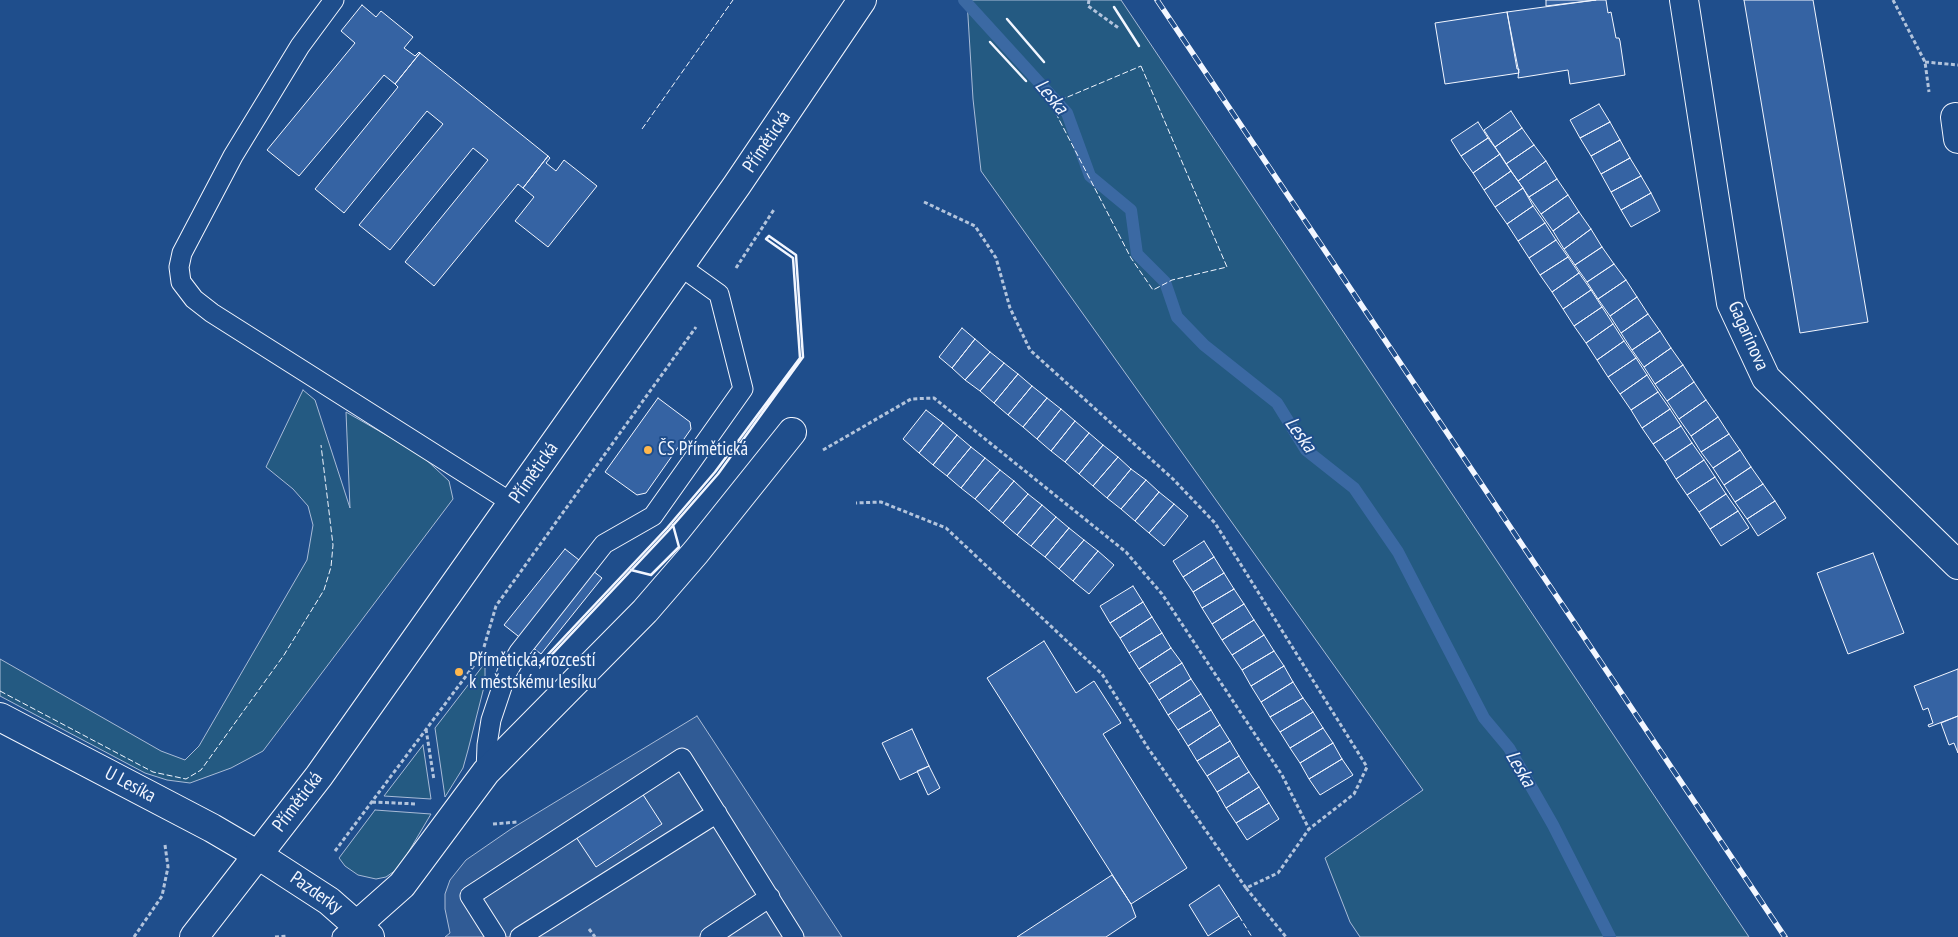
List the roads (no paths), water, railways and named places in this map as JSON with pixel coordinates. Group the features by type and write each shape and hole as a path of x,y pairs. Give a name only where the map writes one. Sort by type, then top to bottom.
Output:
{"street":[{"name":"Přímětická","path":"194,937 319,776 737,185 862,0"},
{"name":"Gagarinova","path":"1684,0 1731,303 1766,378 1958,565"},
{"path":"357,933 402,885 486,772 645,611 696,552 792,432"},
{"name":"U Lesíka","path":"0,716 212,828 258,855"},
{"name":"Pazderky","path":"258,855 308,885 357,933"}],"lane":[{"path":"334,0 300,46 232,156 182,253 179,267 181,282 194,299 212,313 512,503"},
{"path":"486,772 487,745 492,720 507,672 519,652 604,544 653,516 743,389 719,294 680,266"},
{"path":"496,937 470,896 682,758 794,937"},
{"path":"520,937 717,813"},
{"path":"710,937 770,897"}],"waterway":[{"name":"Leska","path":"964,0 1067,113 1090,176 1131,210 1137,254 1165,282 1177,317 1204,345 1277,403 1306,450 1354,488 1398,552 1484,718 1509,748 1553,825 1610,937"}],"railway":[{"path":"1157,0 1785,937"}],"place":[{"name":"ČS Přímětická","path":"648,450"},
{"name":"Přímětická, rozcestí k městskému lesíku","path":"459,672"}]}
